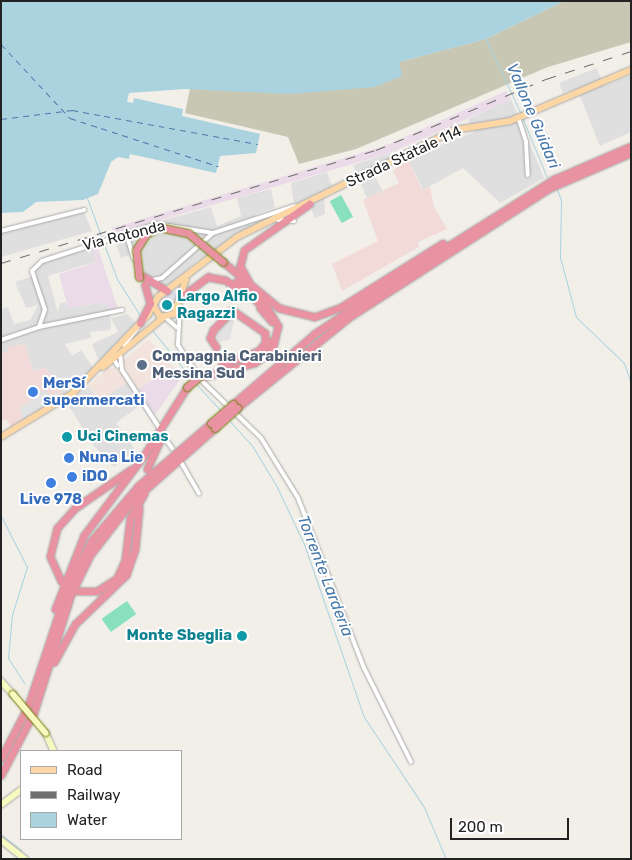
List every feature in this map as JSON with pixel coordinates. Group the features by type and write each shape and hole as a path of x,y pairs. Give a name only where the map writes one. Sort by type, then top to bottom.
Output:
{"highway":[{"path":"37,702 71,594 98,544 130,502 314,334 556,181 631,146"},
{"path":"556,181 631,153"},
{"path":"140,323 150,303 141,277 136,250 146,234 159,227 183,230 254,290 290,314 324,315 548,186"},
{"path":"202,376 258,362 274,348 279,334 275,319 254,290 240,260 246,247 257,235 281,218 308,203"},
{"path":"418,268 479,225"},
{"path":"221,264 272,322 274,336 268,349 250,360 228,364"},
{"path":"141,277 167,291"},
{"path":"180,296 201,279 219,277 272,322"},
{"path":"144,285 154,304"},
{"path":"40,671 74,554 99,513 141,460 188,388 202,376 254,354 265,343 264,330 241,313 228,312 215,325 210,338 216,348"},
{"path":"147,469 188,388"},
{"path":"77,592 97,591 117,578 125,560 130,518 139,500 212,427"},
{"path":"1,758 21,722 69,583 97,533 138,486 212,427"},
{"path":"61,581 50,556 60,524 141,460"},
{"path":"1,775 37,702 66,636 128,571 140,508"}],"main road":[{"name":"Strada Statale 114","path":"308,203 454,130 521,116 631,70"},
{"path":"90,376 104,366 154,304 215,250 281,218"},
{"path":"1,437 59,403 111,357 180,306 182,284 208,260 257,235"},
{"path":"167,291 180,296"},
{"path":"154,304 165,318"}],"street":[{"path":"521,116 526,142 528,175"},
{"path":"258,215 281,218 308,203"},
{"path":"1,231 84,210"},
{"path":"124,233 138,268 155,280 214,233 258,215 281,218"},
{"name":"Via Rotonda","path":"39,326 45,310 33,267 94,242 165,223 214,233"},
{"path":"180,306 177,343 197,375 261,438 298,498 364,668 411,762"},
{"path":"1,340 39,326 122,310"},
{"path":"165,318 177,329"},
{"path":"120,352 120,367"},
{"path":"111,357 120,367 160,429"},
{"path":"104,366 120,367"},
{"path":"164,437 172,448"},
{"path":"182,464 199,492"},
{"path":"1,681 46,733 54,750"},
{"path":"1,804 20,791"},
{"path":"1,840 25,859"}],"shaded area":[{"path":"564,1 631,1 631,42 548,67 356,149 299,164 288,137 185,113 190,89 323,90 399,62 486,39"},
{"path":"596,68 605,86 631,75 631,132 600,146 577,89 563,93 559,83"},
{"path":"506,91 511,99 390,153 113,234 112,228 387,145"},
{"path":"511,99 544,178 500,203 463,168 423,190 407,158 474,132 468,119"},
{"path":"390,153 392,160 371,170 383,191 367,198 353,165"},
{"path":"407,158 422,190 430,187 434,207 447,229 418,242 419,247 342,291 332,264 378,241 363,200 399,183 393,171"},
{"path":"327,172 333,189 324,194 325,214 315,218 308,199 294,205 291,183"},
{"path":"271,189 275,208 255,214 259,223 196,262 167,287 143,272 142,251 121,258 113,234 211,207 217,226 241,216 237,198"},
{"path":"84,212 92,231 1,257 1,233"},
{"path":"97,246 118,309 110,312 106,302 68,308 59,274 97,262 91,247"},
{"path":"91,247 98,261 48,276 58,313 60,303 66,302 68,308 106,302 110,312 111,330 90,332 91,338 65,344 72,356 81,350 93,368 63,395 45,368 33,371 29,359 7,347 9,351 1,354 1,309 8,307 14,324 30,320 38,305 26,308 15,282 36,275 33,268 43,262"},
{"name":"Largo Alfio Ragazzi","path":"168,290 174,291 182,299 182,311 174,319 168,320 162,319 154,311 153,305 154,299 162,291"},
{"path":"236,313 230,339 219,342 216,335 224,316"},
{"path":"127,314 136,323 99,361 92,344 118,332 111,318"},
{"path":"149,339 173,367 138,389 122,361"},
{"path":"25,344 33,371 45,367 63,395 11,427 6,419 1,422 1,354 8,351 7,347"},
{"path":"109,367 118,369 128,382 100,400 88,386"},
{"path":"173,367 181,378 155,415 138,389"},
{"path":"128,382 142,404 116,423 135,450 114,467 93,445 67,403 88,386 100,400"},
{"path":"46,389 50,396 58,392 61,396 23,419 20,408"}],"green space":[{"path":"341,195 353,217 342,223 330,201"},
{"path":"127,601 136,614 111,632 102,619"}],"water":[{"path":"1,1 564,1 486,39 399,62 402,76 374,87 289,94 185,89 129,93 127,102 133,103 134,98 183,109 182,116 260,134 256,153 220,156 216,173 130,154 129,159 118,157 111,162 98,194 83,200 36,202 23,212 1,213"}],"waterway":[{"name":"Vallone Guidari","path":"486,39 521,114"},
{"name":"Vallone Guidari","path":"522,117 548,180"},
{"name":"Vallone Guidari","path":"556,188 561,199 560,257 576,317 624,363 631,383"},
{"name":"Torrente Larderia","path":"87,198 117,279 141,317"},
{"name":"Torrente Larderia","path":"152,330 192,379"},
{"name":"Torrente Larderia","path":"196,384 221,411"},
{"name":"Torrente Larderia","path":"228,419 253,447 277,487 304,544 364,717 424,807 446,859"},
{"path":"1,516 27,567 12,615 8,658 24,683"},
{"path":"1,835 22,851"}],"ferry route":[{"path":"1,44 70,118 218,166"},
{"path":"1,119 72,110 258,144"}],"railway":[{"path":"1,263 376,150 546,79 631,51"}],"place":[{"name":"Largo Alfio Ragazzi","path":"167,305"},
{"name":"Compagnia Carabinieri Messina Sud","path":"142,365"},
{"name":"MerSí supermercati","path":"33,392"},
{"name":"Uci Cinemas","path":"67,437"},
{"name":"Nuna Lie","path":"69,458"},
{"name":"iDO","path":"72,477"},
{"name":"Live 978","path":"51,483"},
{"name":"Monte Sbeglia","path":"242,636"}]}
